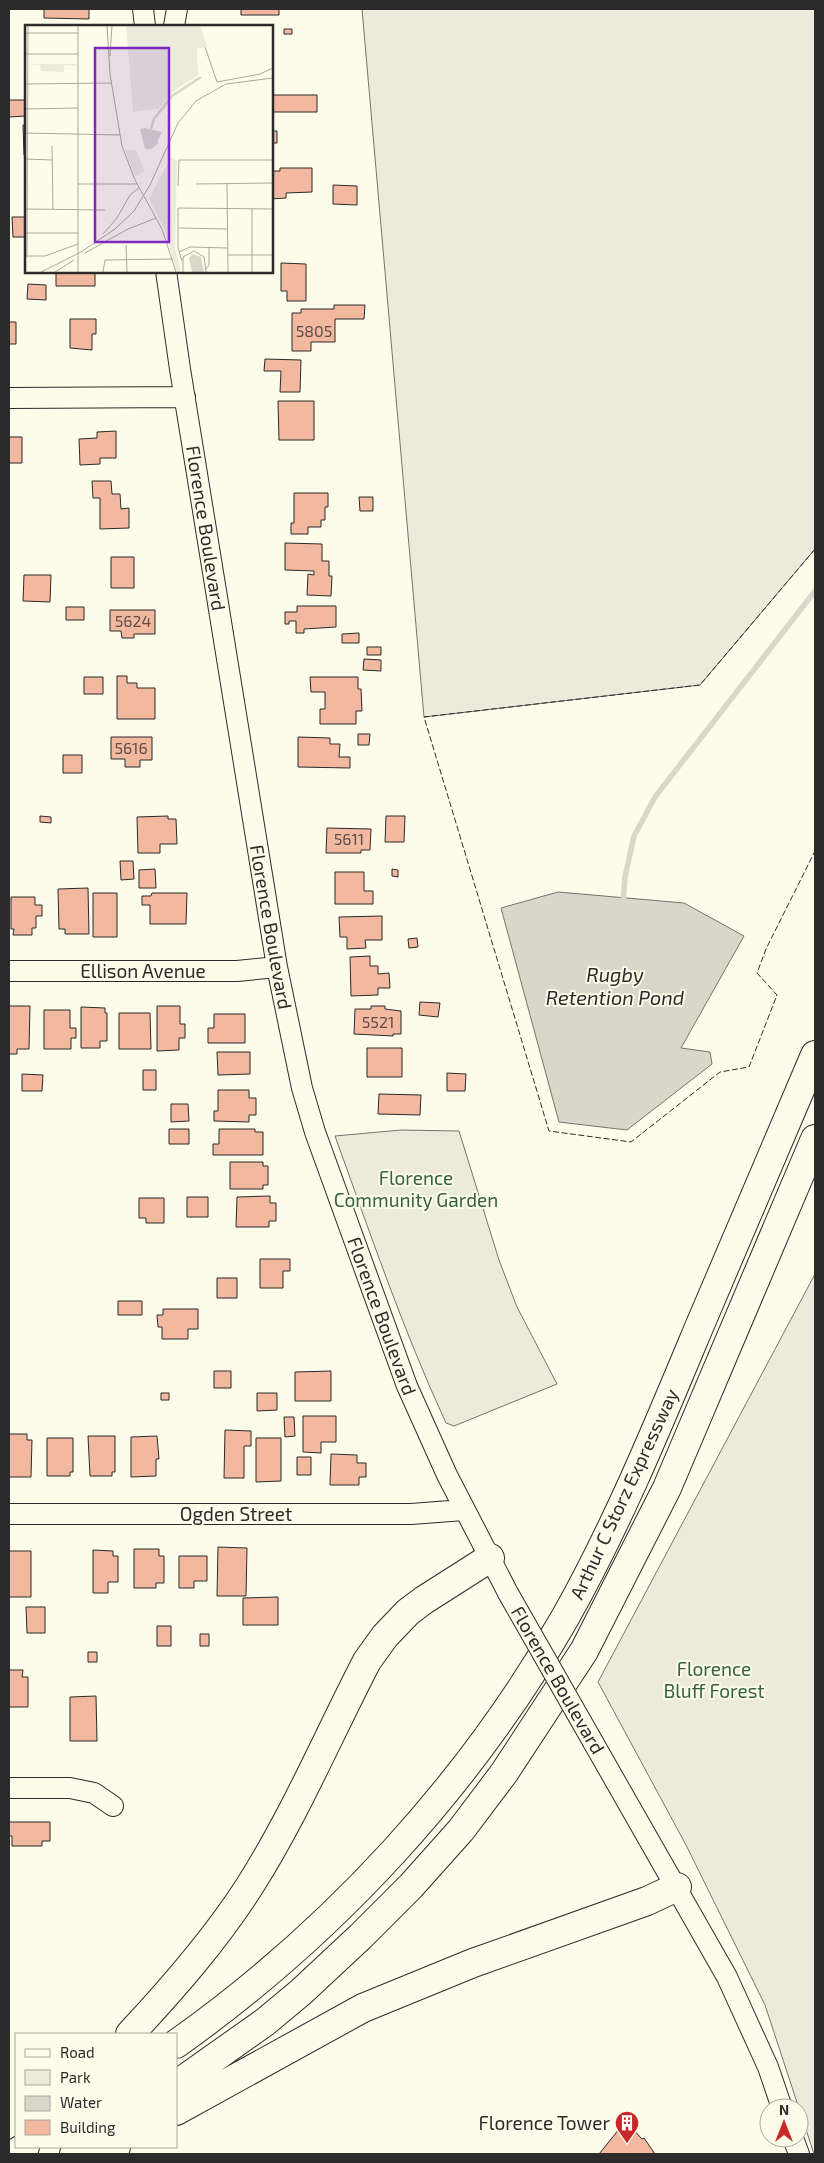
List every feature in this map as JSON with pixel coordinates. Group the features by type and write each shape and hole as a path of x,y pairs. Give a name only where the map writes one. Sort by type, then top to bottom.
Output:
{"highway":[{"name":"Arthur C Storz Expressway","path":"178,2043 218,2015 299,1946 352,1896 428,1813 499,1721 565,1616 612,1527 647,1453 815,1055"},
{"name":"Arthur C Storz Expressway","path":"178,2084 265,2022 301,1992 357,1940 411,1886 455,1837 504,1773 584,1651 654,1514 815,1139"},
{"path":"131,2033 174,1988 214,1937 249,1887 276,1840 367,1661 385,1636 424,1600 490,1558"},
{"path":"178,2111 363,2008 473,1963 647,1901 677,1887"},
{"path":"103,2154 114,2148"}],"street":[{"path":"143,9 145,25"},
{"path":"174,25 177,9"},
{"name":"Florence Boulevard","path":"166,272 277,967 290,1035 315,1132 407,1386 464,1510 508,1593 677,1887 734,1992 768,2067 779,2098"},
{"path":"9,398 185,397"},
{"name":"Ellison Avenue","path":"9,971 237,971 277,967"},
{"name":"Ogden Street","path":"9,1514 411,1514 464,1510"},
{"path":"9,1788 70,1788 94,1793 113,1806"}],"green space":[{"path":"362,9 815,9 815,549 700,685 424,717"},
{"name":"Florence Community Garden","path":"401,1130 459,1131 499,1260 517,1307 557,1384 454,1426 446,1423 415,1353 335,1136"},
{"name":"Florence Bluff Forest","path":"815,1274 815,2154 809,2139 809,2098 796,2098 765,2005 686,1845 598,1682"}],"water":[{"name":"Rugby Retention Pond","path":"558,892 684,903 744,936 681,1048 710,1052 712,1064 627,1130 559,1122 501,908"}],"building":[{"path":"44,9 89,9 89,19 44,18"},
{"path":"241,9 279,9 279,15 241,15"},
{"path":"284,29 292,29 292,34 284,34"},
{"path":"272,95 317,95 317,112 272,112"},
{"path":"9,100 25,100 25,116 9,117"},
{"path":"23,125 25,125 25,155"},
{"path":"272,131 277,131 277,143 272,143"},
{"path":"280,168 312,168 312,192 286,193 286,198 272,199 272,171 280,171"},
{"path":"333,185 357,186 357,205 333,204"},
{"path":"12,217 25,217 25,237 13,237"},
{"path":"281,263 306,264 306,301 287,301 287,291 281,291"},
{"path":"56,272 95,272 95,286 56,286"},
{"path":"28,284 46,285 46,300 27,299"},
{"path":"334,305 365,305 364,319 335,319 335,342 311,342 311,351 292,351 292,313 301,313 301,309 334,309"},
{"path":"70,319 96,319 96,334 92,334 92,350 70,348"},
{"path":"9,322 16,322 16,344 9,344"},
{"path":"265,359 301,360 300,392 280,392 281,371 264,371"},
{"path":"278,401 314,401 314,440 279,440"},
{"path":"116,431 116,458 100,458 100,464 80,465 79,439 97,438 97,432"},
{"path":"9,437 22,437 22,463 9,463"},
{"path":"92,481 111,481 112,494 120,494 121,509 129,508 129,528 100,529 100,498 93,498"},
{"path":"294,493 328,493 328,507 325,507 325,520 321,520 321,527 308,527 308,534 291,534 291,523 294,523"},
{"path":"359,497 373,497 373,511 360,511"},
{"path":"285,543 322,544 322,561 329,561 329,576 332,576 331,596 307,595 308,574 314,575 314,571 285,570"},
{"path":"111,557 134,557 134,588 111,588"},
{"path":"24,575 51,575 50,602 23,601"},
{"path":"297,606 336,606 336,627 304,629 304,633 296,633 296,621 289,621 289,624 285,624 285,612 297,612"},
{"path":"66,607 84,607 84,620 66,620"},
{"path":"110,610 155,610 155,634 134,634 134,638 122,638 121,631 110,631"},
{"path":"359,633 359,643 342,643 342,634"},
{"path":"367,647 381,647 381,655 367,655"},
{"path":"364,659 381,660 381,671 363,670"},
{"path":"117,676 127,676 127,683 137,683 137,688 155,688 155,719 117,719"},
{"path":"84,677 103,677 103,694 84,694"},
{"path":"310,677 358,677 358,689 361,689 362,711 356,711 356,724 320,724 320,709 325,709 325,692 311,692"},
{"path":"358,734 370,734 369,745 358,745"},
{"path":"111,737 152,737 152,760 140,760 140,767 125,767 125,759 111,759"},
{"path":"298,737 330,738 330,744 340,744 339,757 350,757 350,768 298,767"},
{"path":"63,755 82,755 82,773 63,773"},
{"path":"40,816 51,817 51,823 40,822"},
{"path":"168,816 168,819 176,819 177,844 160,844 160,853 138,853 137,817"},
{"path":"386,816 405,816 404,842 385,842"},
{"path":"327,828 371,829 370,850 361,850 361,853 326,853"},
{"path":"120,861 133,861 134,879 121,880"},
{"path":"155,869 156,888 139,888 139,870"},
{"path":"392,869 398,870 398,877 392,876"},
{"path":"335,872 364,872 364,891 373,891 373,904 335,904"},
{"path":"88,888 89,934 65,934 65,929 59,929 58,889"},
{"path":"93,893 117,893 117,937 93,937"},
{"path":"152,893 187,893 186,924 150,924 150,905 142,905 142,896 151,896"},
{"path":"11,897 35,897 35,905 42,905 42,916 36,916 36,928 32,928 32,935 13,935 14,929 11,929"},
{"path":"382,916 382,940 365,940 366,948 347,949 347,937 340,937 339,917"},
{"path":"417,938 418,947 409,948 408,939"},
{"path":"370,956 370,966 378,966 378,974 389,973 390,988 378,988 378,995 351,996 350,957"},
{"path":"420,1002 440,1003 438,1017 419,1015"},
{"path":"9,1006 30,1006 29,1049 17,1049 17,1054 9,1054"},
{"path":"157,1006 180,1006 180,1024 185,1024 185,1038 179,1038 179,1050 157,1051"},
{"path":"371,1006 385,1006 385,1009 401,1011 401,1034 393,1034 393,1036 354,1034 355,1009 371,1009"},
{"path":"81,1007 105,1008 105,1013 107,1013 107,1041 100,1041 100,1048 81,1048"},
{"path":"44,1010 70,1010 70,1028 76,1028 76,1038 71,1038 71,1049 44,1049"},
{"path":"119,1013 150,1013 151,1049 119,1049"},
{"path":"214,1014 245,1014 245,1043 208,1043 208,1028 214,1028"},
{"path":"367,1048 402,1048 402,1077 367,1077"},
{"path":"217,1052 250,1052 250,1074 218,1075"},
{"path":"143,1070 156,1070 156,1090 143,1090"},
{"path":"447,1073 466,1074 465,1091 447,1091"},
{"path":"22,1074 43,1075 42,1091 22,1091"},
{"path":"218,1090 249,1090 249,1098 256,1098 256,1115 249,1115 249,1122 214,1121 214,1111 218,1111"},
{"path":"379,1094 421,1095 420,1115 378,1114"},
{"path":"171,1104 188,1104 189,1121 171,1122"},
{"path":"169,1129 189,1129 189,1144 169,1144"},
{"path":"219,1129 255,1129 255,1132 263,1132 263,1155 213,1155 213,1144 219,1144"},
{"path":"230,1162 263,1162 263,1166 268,1166 268,1185 263,1185 263,1189 230,1189"},
{"path":"270,1196 270,1203 276,1203 276,1221 269,1221 269,1227 236,1227 237,1197"},
{"path":"187,1197 208,1197 208,1217 187,1217"},
{"path":"139,1198 164,1198 164,1223 146,1223 146,1218 139,1218"},
{"path":"260,1259 290,1259 290,1271 283,1271 283,1288 260,1288"},
{"path":"217,1278 237,1278 237,1298 217,1298"},
{"path":"118,1301 142,1301 142,1315 118,1315"},
{"path":"163,1309 198,1309 198,1329 188,1329 188,1339 162,1339 162,1327 158,1327 157,1315 163,1315"},
{"path":"214,1371 231,1371 231,1388 214,1388"},
{"path":"331,1371 331,1401 295,1401 295,1372"},
{"path":"161,1393 169,1393 169,1400 161,1400"},
{"path":"257,1393 277,1393 277,1410 257,1411"},
{"path":"303,1416 336,1416 336,1442 321,1442 321,1453 303,1452"},
{"path":"284,1417 294,1417 295,1436 285,1437"},
{"path":"225,1430 251,1431 251,1446 244,1446 244,1478 224,1478"},
{"path":"9,1434 27,1434 27,1440 32,1440 31,1477 9,1477"},
{"path":"88,1436 115,1436 115,1472 112,1472 112,1476 90,1476"},
{"path":"157,1436 159,1459 156,1459 156,1476 131,1477 131,1437"},
{"path":"47,1438 73,1438 73,1472 70,1472 70,1476 47,1476"},
{"path":"256,1438 281,1438 281,1481 256,1482"},
{"path":"331,1454 357,1455 357,1463 366,1463 366,1477 359,1477 359,1485 330,1485"},
{"path":"297,1457 311,1457 311,1475 297,1475"},
{"path":"218,1547 247,1548 246,1596 217,1596"},
{"path":"134,1549 159,1549 159,1556 164,1556 164,1583 156,1583 156,1588 134,1588"},
{"path":"93,1550 113,1551 113,1556 118,1556 118,1582 108,1582 108,1593 93,1593"},
{"path":"9,1551 31,1551 31,1597 9,1597"},
{"path":"179,1556 207,1556 207,1581 194,1581 194,1588 179,1588"},
{"path":"278,1597 278,1625 243,1625 243,1598"},
{"path":"26,1607 45,1607 45,1633 27,1633"},
{"path":"157,1626 171,1626 171,1646 157,1646"},
{"path":"200,1634 209,1634 209,1646 200,1646"},
{"path":"88,1652 97,1652 97,1662 88,1662"},
{"path":"9,1670 23,1670 22,1677 28,1677 28,1707 9,1707"},
{"path":"96,1696 97,1741 70,1741 70,1697"},
{"path":"9,1822 50,1822 50,1841 42,1841 42,1846 12,1846 12,1836 9,1836"},
{"name":"Florence Tower","path":"631,2127 642,2139 644,2138 655,2154 599,2154 620,2128 625,2133"}],"waterway":[{"path":"623,903 625,877 634,836 655,797 815,591"}],"fence":[{"path":"815,549 700,685 424,717 549,1131 631,1142 720,1072 749,1067 777,995 757,973 766,949 815,851"}],"place":[{"name":"Florence Tower","path":"627,2144"}]}
